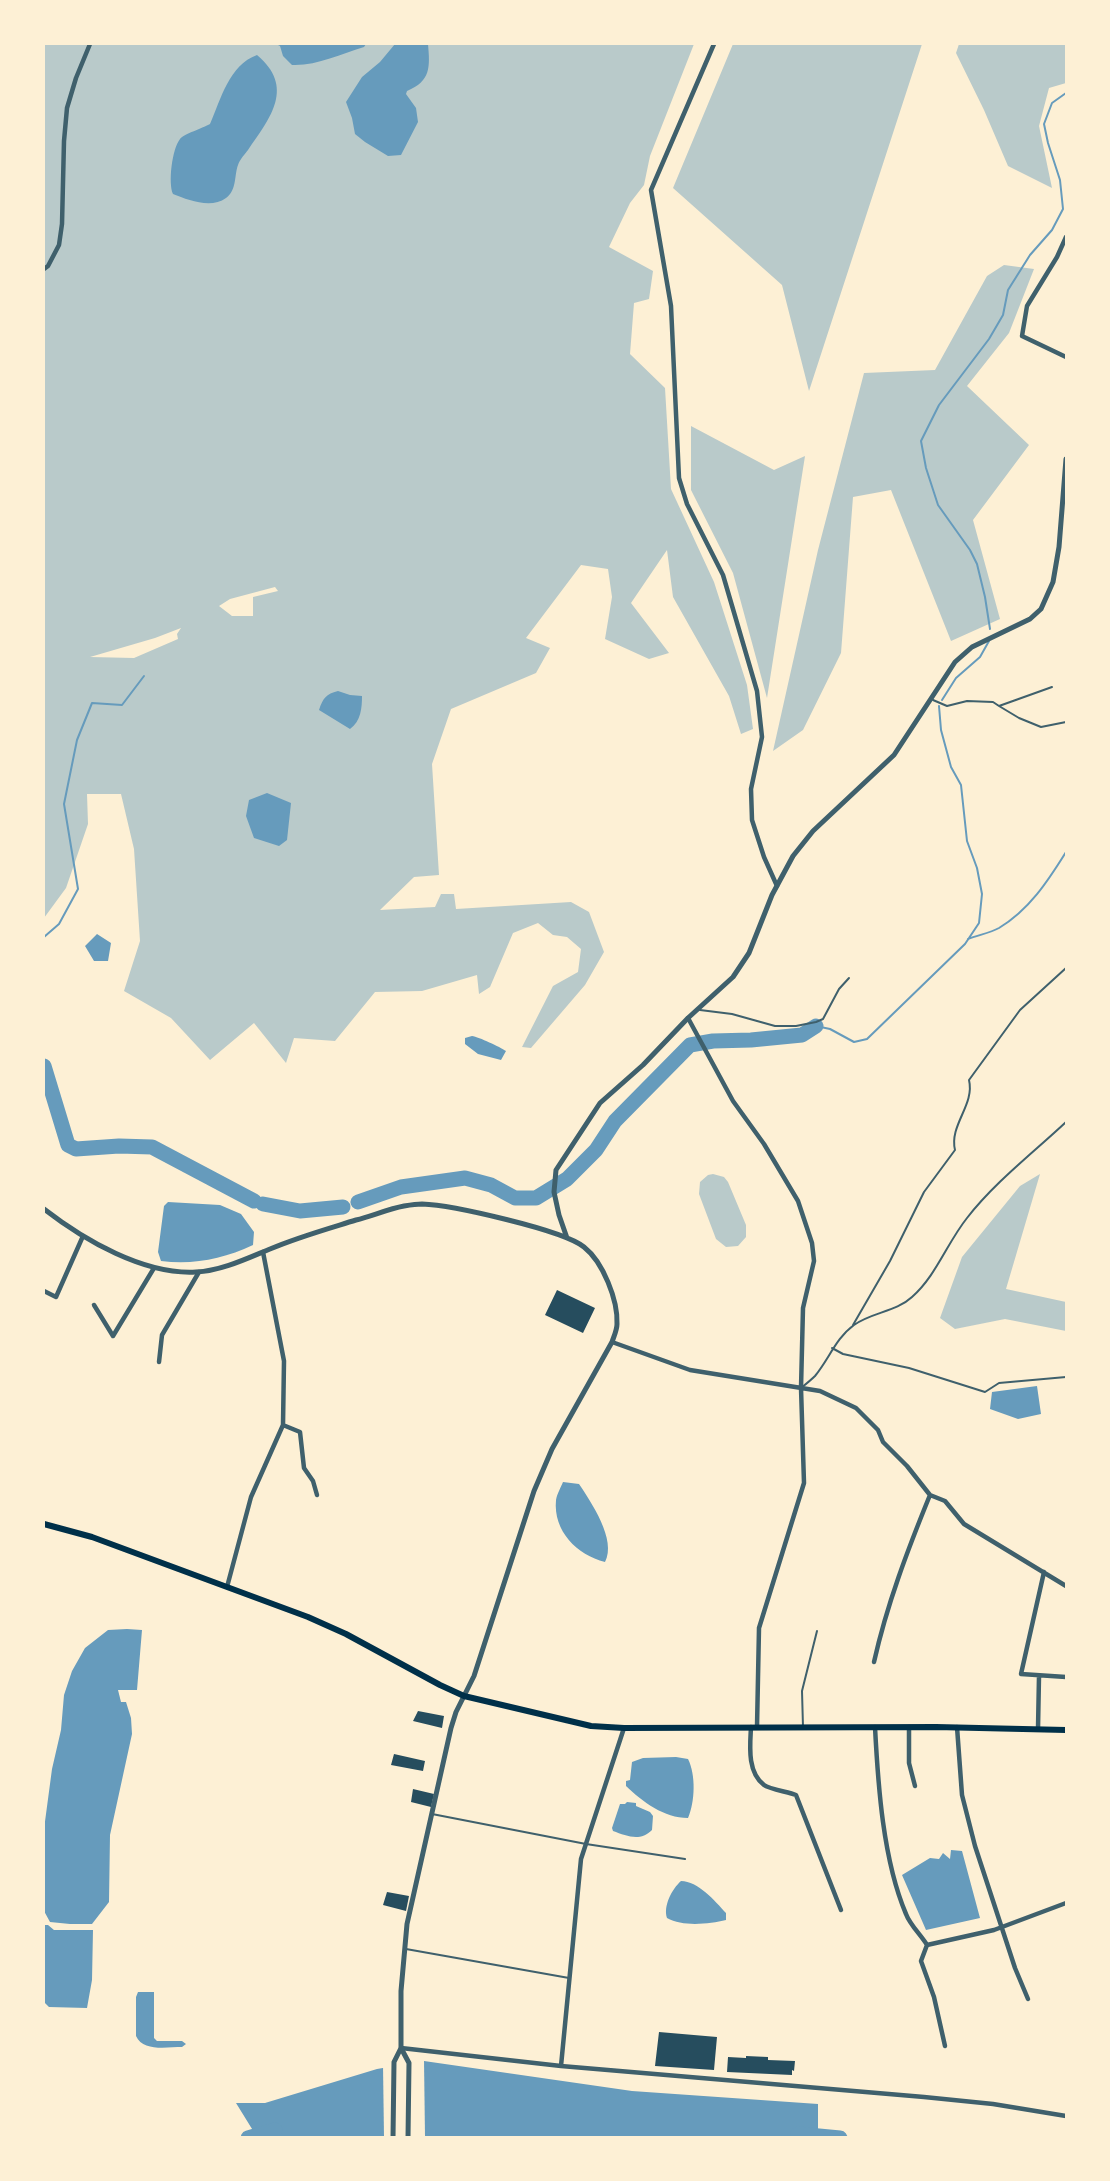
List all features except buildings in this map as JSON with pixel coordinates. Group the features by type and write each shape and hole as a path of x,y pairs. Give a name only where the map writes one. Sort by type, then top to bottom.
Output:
{"main road":[{"path":"44,1524 92,1537 346,1634 440,1686 464,1695 591,1726 624,1728 957,1727 1066,1730"}],"street":[{"path":"44,268 48,266 59,245 67,108 90,44"},
{"path":"714,44 651,190 671,306 679,477 687,504 723,575 757,691 762,737 751,789 752,820 764,857 777,886"},
{"path":"1066,237 1057,257 1027,306 1022,336 1066,357"},
{"path":"567,1238 554,1192 556,1170 600,1103 643,1065 733,976 744,962 777,886 793,856 813,831 894,755 948,670 962,655 984,640 1030,619 1041,609 1053,582 1059,547 1066,459"},
{"path":"688,1018 733,1101 787,1179 798,1201 812,1243 814,1261 802,1308 801,1388 804,1483 759,1628 754,1727 750,1754 753,1770 765,1786 796,1795 841,1910"},
{"path":"44,1209 83,1236 154,1268 178,1272 199,1272 303,1237 401,1207 421,1204 473,1212 567,1238 582,1245 594,1256 611,1290 617,1310 617,1327 612,1342 552,1449 534,1491 474,1676 451,1728 403,1949 401,2048 394,2062 393,2138"},
{"path":"44,1291 56,1297 83,1236"},
{"path":"227,1587 251,1497 284,1425 284,1361 263,1252"},
{"path":"94,1305 113,1335 154,1268"},
{"path":"159,1362 162,1335 199,1272"},
{"path":"612,1342 690,1370 820,1391 856,1408 878,1430 883,1442 907,1466 930,1495 945,1501 964,1524 1066,1586"},
{"path":"284,1425 300,1432 304,1468 313,1481 317,1495"},
{"path":"874,1662 883,1622 903,1562 930,1495"},
{"path":"1044,1572 1021,1674 1066,1677"},
{"path":"1038,1729 1040,1676"},
{"path":"875,1727 878,1787 891,1864 906,1916 927,1945"},
{"path":"909,1727 909,1763 915,1786"},
{"path":"957,1727 962,1795 975,1846 1015,1968 1028,1999"},
{"path":"561,2066 579,1877 586,1844 624,1728"},
{"path":"927,1945 1002,1927 1066,1903"},
{"path":"927,1945 921,1960 934,1997 945,2046"},
{"path":"401,2048 409,2063 408,2138"},
{"path":"401,2048 561,2066 993,2104 1066,2116"}],"lane":[{"path":"999,706 1052,687"},
{"path":"930,699 947,706 967,701 993,702 1019,718 1041,726 1066,722"},
{"path":"801,1388 815,1376 832,1348 853,1325 890,1261 924,1192 955,1150 952,1138 971,1090 969,1080 1020,1010 1066,968"},
{"path":"698,1009 732,1014 775,1026 796,1026 816,1022 823,1019 839,989 849,978"},
{"path":"853,1325 896,1307 911,1298 923,1285 965,1220 981,1201 1066,1122"},
{"path":"832,1348 843,1354 909,1368 985,1392 999,1383 1066,1377"},
{"path":"803,1727 802,1691 817,1631"},
{"path":"432,1814 586,1844 685,1859"},
{"path":"403,1949 569,1978"}],"shaded area":[{"path":"44,44 694,44 650,156 644,185 630,203 609,247 653,271 649,299 634,303 630,354 665,388 671,489 714,582 747,685 753,729 741,734 729,696 673,597 667,550 631,603 669,653 649,659 605,639 612,597 608,569 581,565 526,638 550,648 536,673 451,709 432,764 439,875 414,877 380,910 435,907 441,894 454,894 456,909 571,902 589,912 604,952 585,985 531,1048 522,1047 553,986 578,972 581,949 567,937 553,935 538,923 513,933 490,987 479,994 477,975 422,991 375,992 335,1041 294,1038 286,1063 254,1023 210,1060 171,1018 124,991 140,941 134,849 121,794 87,794 88,824 66,888 44,918","holes":["275,587 278,591 253,597 253,616 232,616 219,606 230,599","181,628 177,634 178,639 134,658 90,657"]},
{"path":"733,44 922,44 809,391 782,285 673,188"},
{"path":"959,44 1066,44 1066,83 1049,88 1039,126 1052,188 1008,166 956,53"},
{"path":"1004,265 1034,269 1009,333 967,386 1029,445 973,520 1000,619 951,641 891,490 853,497 841,653 803,730 773,751 818,550 864,373 935,370 987,276"},
{"path":"691,426 774,470 805,456 767,698 733,573 691,490"},
{"path":"713,1174 724,1177 728,1182 746,1225 746,1237 738,1246 726,1247 716,1239 699,1194 700,1182"},
{"path":"1040,1174 1006,1289 1066,1302 1066,1331 1005,1319 955,1329 940,1318 962,1257 1020,1186"}],"water":[{"path":"276,44 366,44 364,47 319,62 292,65 283,56 280,46"},
{"path":"395,44 428,44 429,66 421,83 407,91 406,94 416,108 418,122 401,155 388,156 355,134 346,102 362,77 380,62"},
{"path":"257,55 275,79 277,90 275,102 264,126 239,163 230,195 220,201 207,203 173,194 172,166 180,139 210,124 227,84 239,66"},
{"path":"338,691 362,696 359,718 350,729 319,710 325,697"},
{"path":"267,793 291,803 287,840 279,846 254,838 246,816 249,800"},
{"path":"97,934 111,943 108,961 94,961 85,946"},
{"path":"472,1036 506,1051 501,1060 478,1054 465,1044 465,1038"},
{"path":"168,1202 220,1205 241,1214 254,1232 253,1245 208,1260 161,1261 158,1252 164,1206"},
{"path":"1037,1386 1041,1414 1018,1419 990,1409 992,1392"},
{"path":"563,1482 579,1484 596,1511 608,1543 605,1562 585,1554 576,1547 558,1522 556,1500"},
{"path":"108,1630 142,1630 137,1690 118,1690 121,1702 126,1702 131,1718 132,1734 110,1835 109,1902 92,1924 50,1922 44,1911 44,1829 52,1769 61,1730 64,1695 72,1671 85,1648"},
{"path":"643,1758 688,1759 691,1765 693,1797 688,1818 671,1815 654,1808 626,1786 626,1781 630,1780 632,1762"},
{"path":"636,1803 636,1806 650,1812 653,1816 652,1830 647,1834 633,1837 613,1831 620,1804"},
{"path":"951,1850 962,1851 980,1918 926,1930 902,1875 930,1858 939,1859 943,1853 950,1859"},
{"path":"681,1881 694,1884 706,1892 726,1913 726,1920 688,1924 667,1918 666,1908 669,1898"},
{"path":"44,1925 54,1930 93,1930 92,1980 87,2008 49,2007 44,2002"},
{"path":"138,1992 154,1992 154,2038 157,2041 182,2041 186,2044 182,2047 156,2048 139,2041 136,2036"},
{"path":"424,2061 632,2091 818,2104 818,2137 257,2137 236,2103 265,2103 377,2069"}],"pier":[{"path":"409,2060 424,2060 425,2137 384,2137 383,2065"}],"waterway":[{"path":"990,629 977,564 970,550 938,505 926,468 921,441 939,405 989,339 1003,315 1008,290 1030,255 1052,230 1063,209 1060,180 1044,124 1052,103 1066,93"},
{"path":"942,700 956,678 980,657 989,641"},
{"path":"44,937 59,924 78,889 64,804 77,740 92,703 122,705 144,676"},
{"path":"816,1026 830,1029 854,1042 867,1039 965,944 979,923 982,894 977,868 967,841 961,785 951,767 941,730 939,706"},
{"path":"968,939 999,928 1020,913 1045,884 1066,852"},
{"path":"358,1202 401,1187 465,1178 491,1185 515,1198 536,1198 567,1179 596,1150 615,1121 690,1045 713,1041 802,1035 816,1026"},
{"path":"44,1066 68,1145 76,1149 119,1146 152,1147 254,1201"},
{"path":"263,1204 300,1211 343,1207"},
{"path":"248,2138 275,2130"},
{"path":"798,2134 840,2138"}]}
